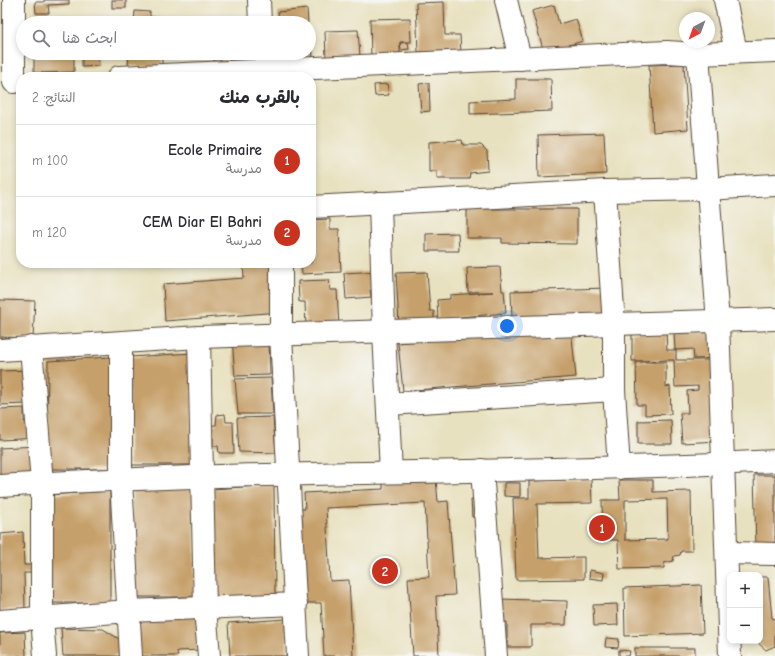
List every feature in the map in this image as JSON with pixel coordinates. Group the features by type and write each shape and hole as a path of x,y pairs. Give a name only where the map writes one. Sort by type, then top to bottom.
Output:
{"street":[{"path":"12,82 14,0"},
{"path":"259,0 260,16"},
{"path":"506,0 520,59"},
{"path":"725,0 736,52"},
{"path":"167,72 263,62 520,59 667,52 698,54 775,51"},
{"path":"698,54 718,322 730,656"},
{"path":"316,206 605,191 707,189 775,185"},
{"path":"605,191 614,325 614,390 619,468"},
{"path":"380,203 384,333 391,472"},
{"path":"281,268 281,335 298,656"},
{"path":"0,350 198,337 384,333 775,319"},
{"path":"198,337 203,477 205,608 209,656"},
{"path":"120,343 121,480 132,656"},
{"path":"31,347 42,483 42,618 45,656"},
{"path":"388,404 614,390"},
{"path":"0,486 288,473 619,468 775,461"},
{"path":"482,470 496,656"},
{"path":"727,553 775,554"},
{"path":"0,621 129,611 296,604"}],"building":[{"path":"44,0 69,0 69,4 48,5 49,13 36,13 35,2 44,2"},
{"path":"112,0 126,0 126,8 112,8"},
{"path":"444,2 445,35 460,35 461,53 447,54 447,51 418,52 416,3"},
{"path":"554,5 559,24 576,19 583,41 544,52 532,11"},
{"path":"307,9 308,16 278,16 278,12"},
{"path":"135,11 150,12 150,16 135,16"},
{"path":"410,18 411,42 400,42 400,56 371,57 370,19"},
{"path":"358,30 360,57 326,59 325,31"},
{"path":"408,42 409,49 401,50 400,43"},
{"path":"34,60 74,60 74,72 34,72"},
{"path":"82,60 99,60 99,66 82,67"},
{"path":"128,60 162,60 162,67 128,66"},
{"path":"214,60 255,60 255,61 214,62"},
{"path":"684,64 688,129 653,132 649,65"},
{"path":"516,79 551,79 552,111 470,114 470,101 516,99"},
{"path":"429,83 430,111 421,112 419,84"},
{"path":"387,84 389,95 375,96 374,85"},
{"path":"604,133 606,174 539,177 538,135"},
{"path":"462,140 463,145 481,145 487,151 488,171 470,173 469,179 437,179 437,171 429,172 429,142"},
{"path":"467,209 577,209 577,244 502,243 502,238 467,238"},
{"path":"330,219 330,229 339,229 341,272 302,274 301,268 316,268 316,220"},
{"path":"458,233 459,251 426,251 426,234"},
{"path":"500,267 506,313 438,319 437,300 450,299 450,295 493,292 468,292 467,268"},
{"path":"243,268 277,268 280,312 165,321 163,284 244,278"},
{"path":"381,271 382,290 370,290 371,297 346,299 344,273"},
{"path":"427,272 430,311 434,311 434,323 399,325 396,273"},
{"path":"329,280 330,290 337,290 339,327 306,328 305,302 299,302 298,281"},
{"path":"608,288 609,316 512,319 511,291"},
{"path":"0,300 35,301 33,338 0,337"},
{"path":"571,328 576,377 403,391 398,343"},
{"path":"715,331 717,358 694,359 693,349 675,350 674,332"},
{"path":"666,332 667,350 676,350 676,360 714,360 718,441 682,443 680,413 688,413 687,391 698,390 698,386 675,387 674,360 632,361 632,333"},
{"path":"232,339 269,340 270,375 235,376"},
{"path":"192,353 192,465 129,465 130,357"},
{"path":"110,357 111,469 47,469 48,361"},
{"path":"636,362 666,362 666,387 670,386 671,414 645,415 645,405 637,405"},
{"path":"34,370 27,404 0,405 0,371"},
{"path":"271,378 273,414 238,414 235,379"},
{"path":"24,408 24,422 39,421 39,438 0,440 0,409"},
{"path":"225,414 226,422 233,422 234,453 219,453 218,446 213,446 213,438 209,437 208,426 216,425 217,415"},
{"path":"273,417 276,453 239,452 237,418"},
{"path":"671,420 672,444 638,444 638,421"},
{"path":"36,446 37,476 0,477 0,448"},
{"path":"754,475 775,475 775,547 756,547"},
{"path":"436,479 438,502 448,501 455,595 436,596 439,656 413,656 408,578 429,577 425,503 326,508 330,581 349,580 353,656 324,656 321,603 304,603 300,509 305,509 304,493 383,489 383,482"},
{"path":"591,479 592,503 537,504 539,558 584,557 584,579 516,580 513,498 529,498 529,481"},
{"path":"619,480 653,480 653,492 691,491 692,551 681,551 680,555 674,556 673,561 664,563 664,568 619,569 618,540 603,540 602,500 620,500","holes":["667,499 668,539 625,540 625,500"]},
{"path":"504,483 520,483 520,497 504,496"},
{"path":"194,485 195,597 131,597 132,489"},
{"path":"274,485 275,597 211,597 212,489"},
{"path":"110,491 110,603 47,603 48,495"},
{"path":"471,500 479,500 480,517 472,517"},
{"path":"23,532 24,565 36,565 36,573 24,573 25,609 0,610 0,534"},
{"path":"590,570 604,573 603,580 589,578"},
{"path":"763,577 768,577 772,618 775,619 775,646 766,650 759,644 763,644"},
{"path":"701,585 703,633 625,636 624,588"},
{"path":"499,599 567,601 566,625 531,625 531,647 507,647 507,622 499,623"},
{"path":"617,604 618,625 594,626 593,605"},
{"path":"199,613 201,650 177,651 178,656 140,656 138,616"},
{"path":"286,619 288,656 230,656 228,623"},
{"path":"61,628 103,629 124,642 125,656 63,656"},
{"path":"25,632 26,656 0,656 0,633"},
{"path":"606,638 619,639 618,648 605,647"},
{"path":"635,648 695,648 695,656 635,656"},
{"path":"619,650 630,651 629,656 619,656"}],"place":[{"name":"Ecole Primaire","path":"602,528"},
{"name":"CEM Diar El Bahri","path":"385,571"}]}
